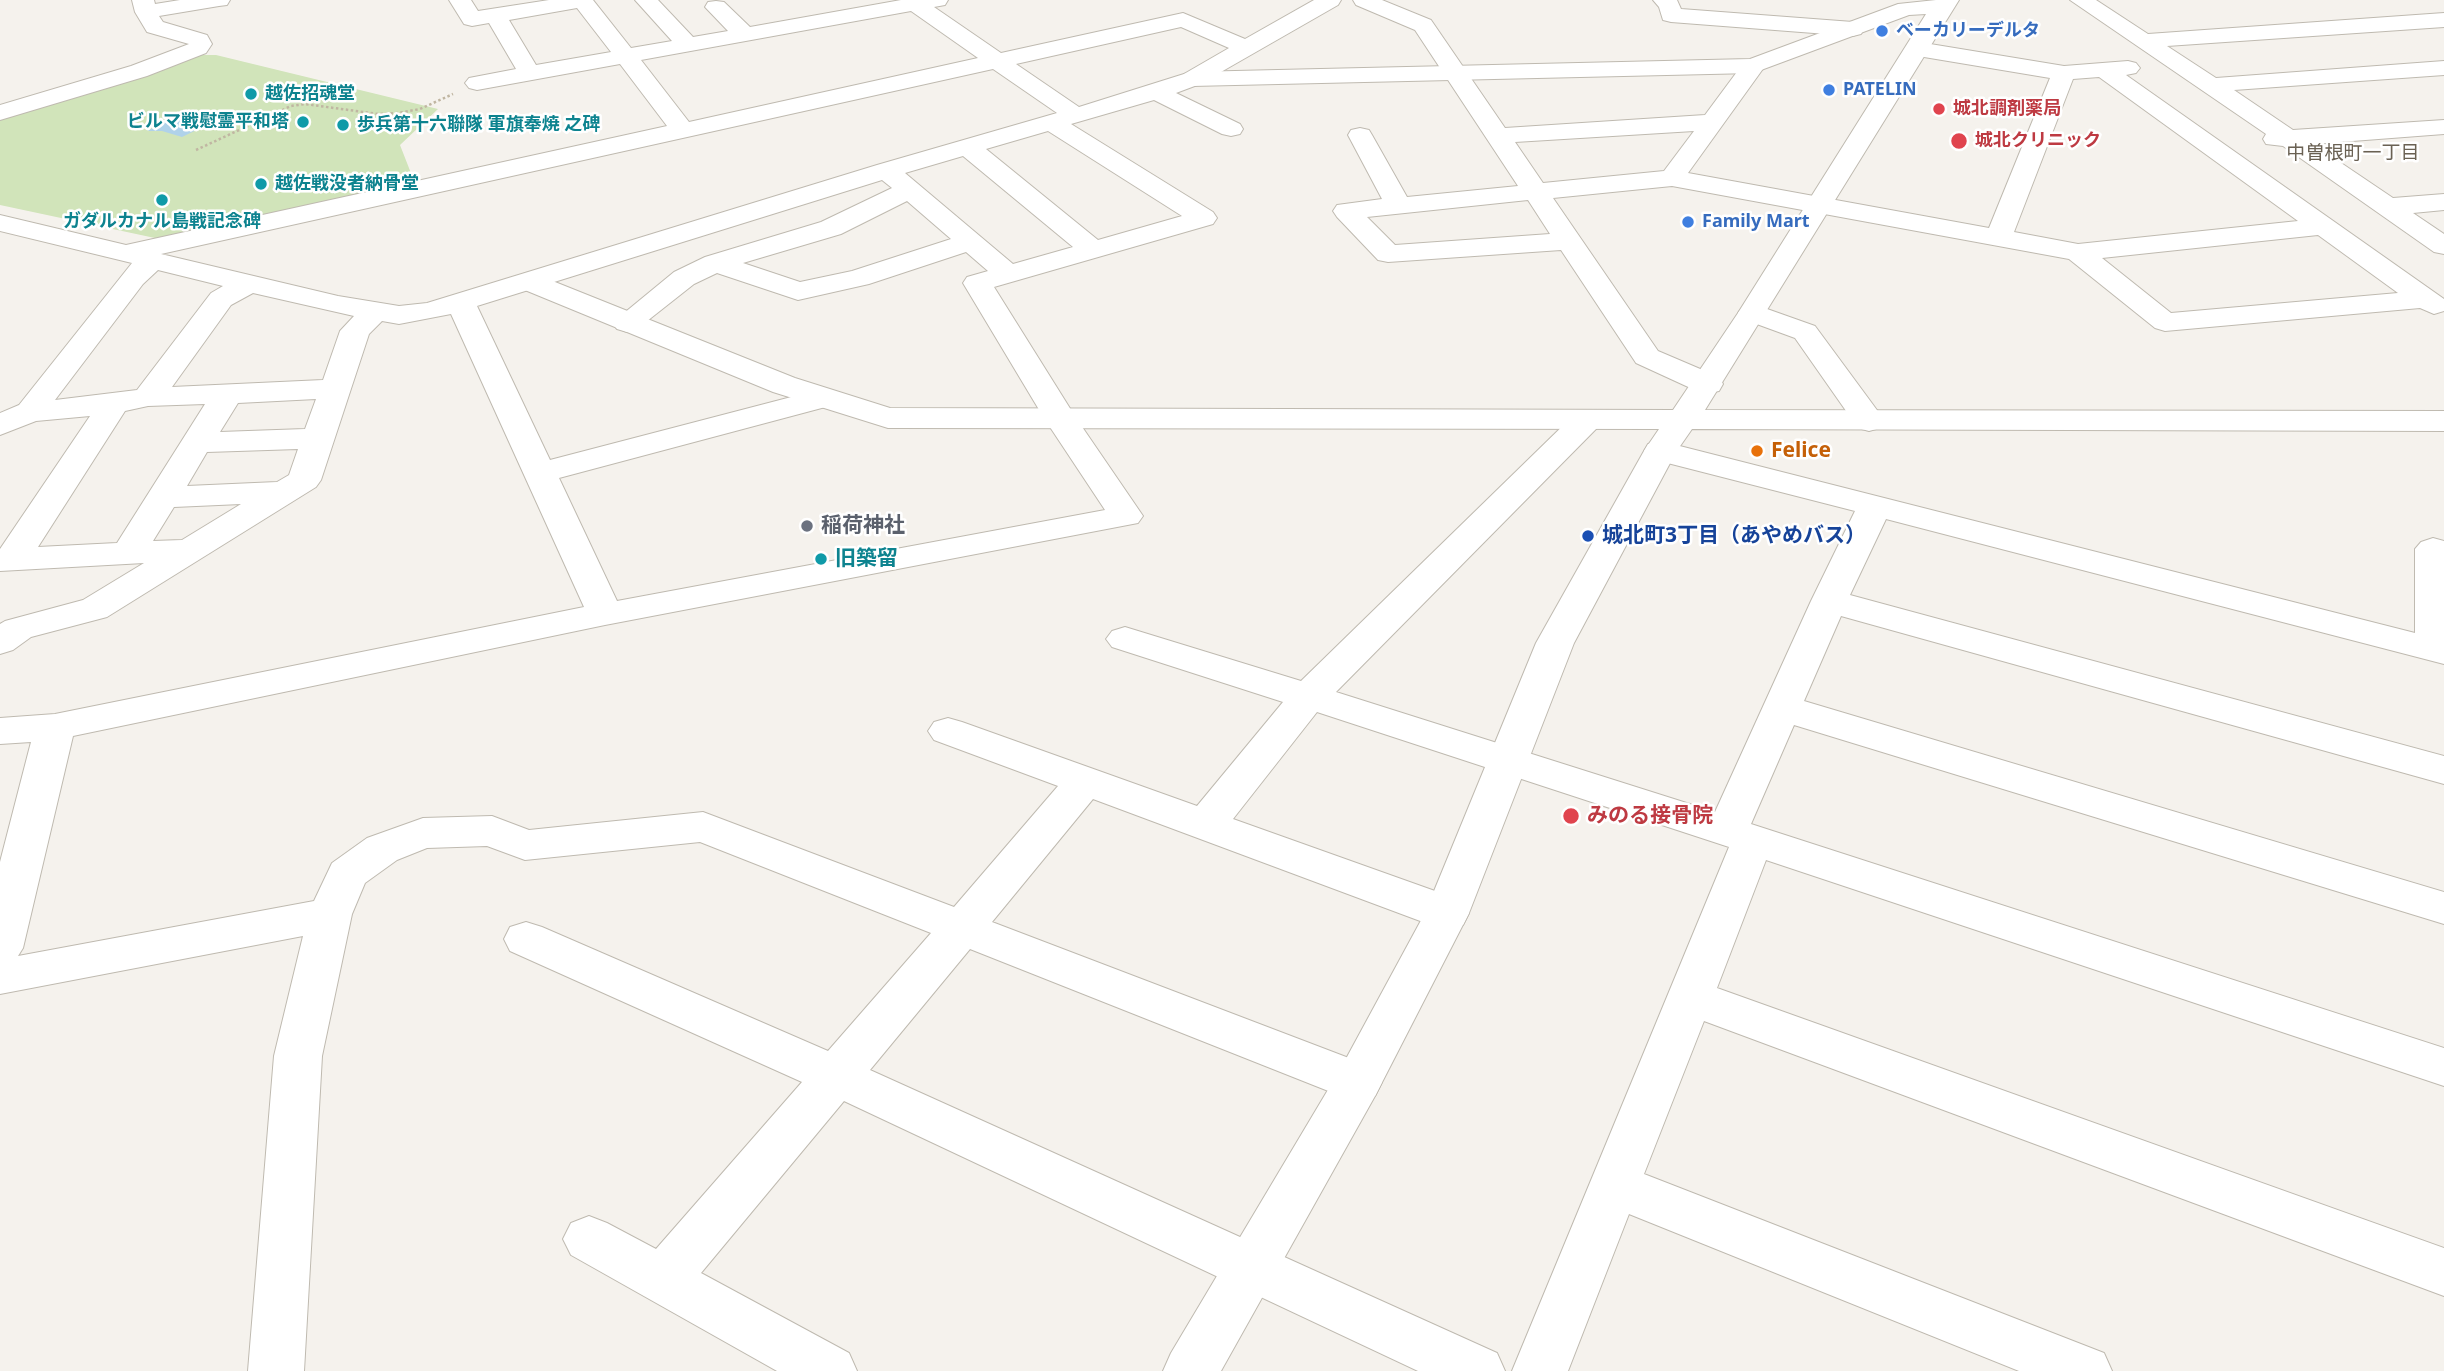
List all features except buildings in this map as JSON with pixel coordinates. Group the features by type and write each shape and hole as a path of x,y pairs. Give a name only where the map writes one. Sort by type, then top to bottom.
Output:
{"street":[{"path":"0,113 186,55 201,44 192,36 155,27 144,6 219,0"},
{"path":"460,0 472,19 583,1 682,129"},
{"path":"646,0 688,45"},
{"path":"0,223 137,264 221,299 365,322 461,303 886,170 1061,117 1156,92 1192,79 1247,48 1292,9 1330,0"},
{"path":"1364,0 1423,25 1647,357 1708,384"},
{"path":"1664,0 1670,5 1671,15 1853,29"},
{"path":"2081,0 2175,64 2211,85 2285,139 2444,246"},
{"path":"2423,0 2444,12"},
{"path":"0,731 55,727 606,614 1126,516 1060,418 977,283 1204,218 1061,117 999,59 926,2 845,8 746,35 477,83"},
{"path":"1192,79 1759,63 1906,9 1945,3"},
{"path":"1191,1371 1358,1082 1447,913 1555,643 1669,436 1708,384 1945,3"},
{"path":"716,6 746,35"},
{"path":"495,15 530,74"},
{"path":"30,412 137,264 682,129 1183,20 1247,48"},
{"path":"2142,41 2444,20"},
{"path":"1742,22 1759,63"},
{"path":"1918,49 2064,73 2175,64"},
{"path":"1672,178 1759,63"},
{"path":"2211,85 2444,68"},
{"path":"2104,70 2435,306"},
{"path":"1998,237 2064,73"},
{"path":"1156,92 1231,129"},
{"path":"1498,136 1712,122"},
{"path":"2206,144 2444,127"},
{"path":"1360,135 1398,206"},
{"path":"967,146 1093,249"},
{"path":"886,170 1008,274"},
{"path":"1569,241 1388,254 1346,211 1672,178 2078,252 2323,226"},
{"path":"627,323 684,278 715,263 831,228 909,190"},
{"path":"2386,207 2444,202"},
{"path":"715,263 797,291 859,278 969,242"},
{"path":"2078,252 2165,322 2435,306"},
{"path":"137,264 249,283 365,322"},
{"path":"530,282 627,323 822,398 888,418 1587,421 1669,436 1875,506 2439,650 2433,550 2444,552"},
{"path":"148,397 221,299 249,283"},
{"path":"461,303 606,614"},
{"path":"1753,313 1805,332 1869,421"},
{"path":"6,634 58,616 94,609 304,480 335,389 365,322"},
{"path":"0,425 30,412 114,404 148,397 335,389"},
{"path":"128,553 228,393"},
{"path":"541,473 822,398"},
{"path":"7,560 114,404"},
{"path":"1205,825 1308,697 1587,421"},
{"path":"1669,436 1869,421 2444,421"},
{"path":"197,443 318,438"},
{"path":"164,497 285,492"},
{"path":"1540,1371 1689,997 1783,708 1829,600 1875,506"},
{"path":"7,560 190,550"},
{"path":"1829,600 2444,770"},
{"path":"1125,639 1507,759 2444,1067"},
{"path":"1783,708 2444,908"},
{"path":"0,948 55,727"},
{"path":"948,731 1447,913"},
{"path":"663,1280 1086,781"},
{"path":"276,1371 298,1056 330,914 347,874 382,849 423,833 492,831 526,845 703,827 1358,1082"},
{"path":"0,978 330,914"},
{"path":"526,939 836,1076 1477,1371"},
{"path":"1689,997 2444,1272"},
{"path":"1614,1185 2084,1371"},
{"path":"589,1239 829,1371"}],"path":[{"path":"196,150 290,106 305,104 378,114 398,113 420,109 477,83"}],"green space":[{"path":"197,55 216,55 438,109 400,145 416,186 169,241 0,205 0,118"}],"water":[{"path":"182,114 215,121 182,137 162,131 147,131"}],"place":[{"name":"ベーカリーデルタ","path":"1882,31"},
{"name":"PATELIN","path":"1829,90"},
{"name":"越佐招魂堂","path":"251,94"},
{"name":"城北調剤薬局","path":"1939,109"},
{"name":"ビルマ戦慰霊平和塔","path":"303,122"},
{"name":"歩兵第十六聯隊 軍旗奉焼 之碑","path":"343,125"},
{"name":"城北クリニック","path":"1959,141"},
{"name":"越佐戦没者納骨堂","path":"261,184"},
{"name":"ガダルカナル島戦記念碑","path":"162,200"},
{"name":"Family Mart","path":"1688,222"},
{"name":"Felice","path":"1757,451"},
{"name":"稲荷神社","path":"807,526"},
{"name":"城北町3丁目（あやめバス）","path":"1588,536"},
{"name":"旧築留","path":"821,559"},
{"name":"みのる接骨院","path":"1571,816"}],"district":[{"name":"中曽根町一丁目","path":"2353,154"}]}
